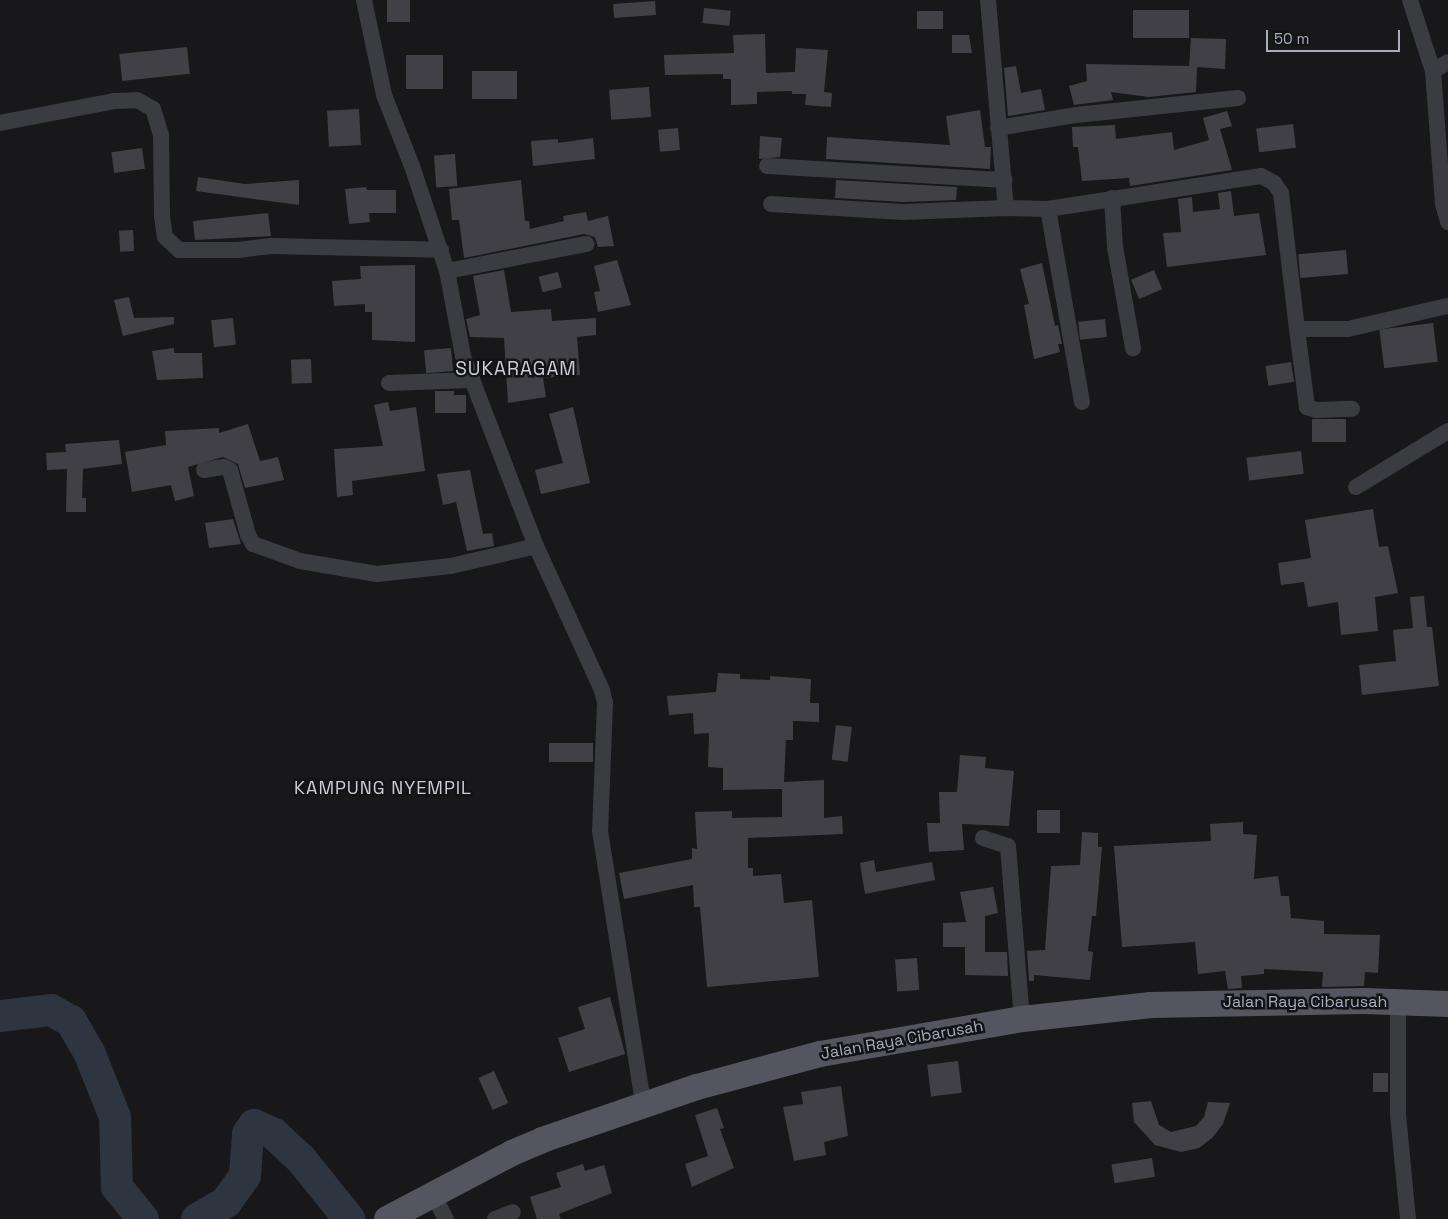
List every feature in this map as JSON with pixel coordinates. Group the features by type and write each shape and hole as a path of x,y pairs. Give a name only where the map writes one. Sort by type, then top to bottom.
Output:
{"main road":[{"name":"Jalan Raya Cibarusah","path":"387,1219 512,1153 643,1103 820,1054 1022,1020 1200,1002 1398,1002 1448,1004"}],"street":[{"path":"364,0 384,95 447,271 458,340 536,546 598,676 605,703 600,831 643,1103"},
{"path":"988,0 1006,208"},
{"path":"1410,0 1433,72 1443,204 1448,222"},
{"path":"1433,72 1448,62"},
{"path":"998,128 1076,115 1238,98"},
{"path":"0,123 114,101 137,100 153,109 161,135 162,216 165,237 179,250 238,250 271,246 441,250"},
{"path":"767,166 1005,180"},
{"path":"771,204 903,212 1006,208 1048,209 1260,176 1274,183 1281,193 1307,407 1316,410 1352,409"},
{"path":"1112,198 1117,257 1133,348"},
{"path":"1048,209 1082,402"},
{"path":"447,271 586,244"},
{"path":"1297,329 1348,329 1448,306"},
{"path":"389,383 472,380"},
{"path":"1356,487 1448,431"},
{"path":"204,470 224,467 230,470 248,535 253,544 300,561 377,574 452,566 536,546"},
{"path":"983,838 1008,846 1022,1020"},
{"path":"1398,1002 1398,1106 1408,1219"},
{"path":"433,1194 446,1219"},
{"path":"495,1219 513,1212"}],"building":[{"path":"387,0 410,0 410,22 387,22"},
{"path":"655,1 656,15 614,18 613,4"},
{"path":"704,8 731,11 729,26 702,23"},
{"path":"1133,10 1189,10 1189,38 1133,38"},
{"path":"917,11 943,11 943,29 917,29"},
{"path":"765,34 766,73 795,72 796,48 828,50 824,92 832,93 831,107 805,105 806,94 792,94 792,91 757,92 757,104 731,105 731,79 723,79 723,74 665,75 664,55 734,53 733,35"},
{"path":"952,35 969,35 972,53 952,53"},
{"path":"1191,38 1226,39 1225,69 1197,67 1196,92 1149,97 1111,92 1113,100 1074,105 1069,86 1087,81 1086,64 1189,66"},
{"path":"187,47 190,74 122,81 119,54"},
{"path":"406,55 443,55 443,89 406,89"},
{"path":"1016,66 1021,93 1041,89 1045,110 1008,116 1004,68"},
{"path":"472,71 517,71 517,99 472,99"},
{"path":"649,87 651,117 611,120 609,90"},
{"path":"359,109 361,145 329,147 327,111"},
{"path":"980,110 985,147 991,147 990,169 826,159 827,137 950,145 946,116"},
{"path":"1227,111 1232,126 1220,129 1232,170 1130,186 1129,178 1082,181 1078,147 1073,147 1072,127 1115,125 1116,139 1172,132 1174,150 1209,140 1203,118"},
{"path":"1293,124 1296,148 1259,152 1256,129"},
{"path":"678,128 680,150 660,152 658,130"},
{"path":"760,136 782,138 780,157 759,159"},
{"path":"593,138 595,159 533,166 531,141 558,139 558,143"},
{"path":"142,148 145,169 114,173 111,152"},
{"path":"455,154 457,186 436,187 434,155"},
{"path":"198,177 245,184 299,180 299,205 196,191"},
{"path":"521,180 525,221 529,221 530,229 564,221 563,216 586,212 588,221 608,216 614,246 598,247 595,237 584,234 464,258 459,220 452,220 449,189"},
{"path":"836,180 957,187 956,200 903,202 835,198"},
{"path":"366,187 367,190 396,190 396,213 369,213 370,222 349,224 345,189"},
{"path":"1231,191 1234,216 1259,213 1266,255 1167,267 1163,233 1181,232 1178,199 1192,197 1193,212 1220,209 1218,193"},
{"path":"268,213 271,236 195,240 193,221"},
{"path":"133,230 134,251 120,252 119,231"},
{"path":"1346,250 1348,274 1300,278 1298,254"},
{"path":"617,260 631,305 598,312 594,292 600,291 594,266"},
{"path":"1042,263 1055,326 1058,325 1062,344 1058,344 1060,352 1034,359 1024,305 1029,304 1020,269"},
{"path":"415,265 415,342 372,340 372,312 365,312 365,304 334,306 332,281 361,279 360,266"},
{"path":"504,270 511,312 551,309 552,321 596,318 596,335 577,337 580,375 543,378 546,397 508,403 504,338 470,337 466,319 480,315 473,276"},
{"path":"1154,270 1162,289 1139,299 1131,280"},
{"path":"558,272 562,288 542,292 539,277"},
{"path":"129,297 134,318 174,317 174,324 123,336 114,300"},
{"path":"233,318 236,345 214,347 211,320"},
{"path":"1105,319 1107,337 1080,340 1078,322"},
{"path":"1433,323 1438,362 1384,368 1379,330"},
{"path":"174,348 174,353 202,353 203,378 157,380 152,351"},
{"path":"451,348 453,371 426,373 424,350"},
{"path":"311,359 312,383 292,384 291,360"},
{"path":"1291,362 1294,382 1268,386 1265,366"},
{"path":"435,391 454,391 454,395 466,395 466,413 435,413"},
{"path":"388,402 390,411 416,407 425,471 352,481 353,495 337,497 334,449 383,446 374,405"},
{"path":"573,407 590,483 541,494 535,470 563,463 549,414"},
{"path":"1312,419 1346,419 1346,442 1312,442"},
{"path":"248,424 260,461 278,457 284,480 245,488 238,464 223,457 188,467 194,496 175,501 171,485 132,492 125,452 166,445 165,431 219,428 219,433"},
{"path":"119,440 122,464 83,469 82,498 86,498 86,512 66,512 67,469 47,470 46,453 66,452 65,444"},
{"path":"1301,451 1304,474 1249,481 1246,458"},
{"path":"470,470 483,534 492,533 494,546 467,551 456,502 443,505 437,474"},
{"path":"1373,509 1379,547 1388,546 1398,593 1375,597 1378,631 1341,635 1338,602 1308,607 1304,582 1281,585 1278,563 1311,558 1305,520"},
{"path":"233,519 241,544 209,548 205,523"},
{"path":"1424,596 1427,627 1432,627 1439,686 1362,695 1359,665 1396,661 1393,630 1413,628 1410,597"},
{"path":"718,673 740,674 740,679 770,680 770,676 811,679 810,703 819,703 819,722 793,721 793,740 786,740 784,782 824,780 824,818 842,816 843,834 748,838 748,868 753,868 753,876 781,874 784,903 812,900 819,977 707,987 700,907 694,907 693,885 624,899 619,873 692,859 692,848 697,849 695,812 732,811 732,818 782,817 782,789 723,790 723,768 708,767 709,733 694,734 693,713 669,715 667,696 716,692"},
{"path":"836,725 852,727 848,762 832,760"},
{"path":"549,743 593,743 593,762 549,762"},
{"path":"960,755 986,757 985,768 1014,771 1009,826 962,824 964,850 929,852 927,823 940,823 939,792 957,792"},
{"path":"1037,810 1060,810 1060,833 1037,833"},
{"path":"1243,822 1243,834 1257,835 1254,879 1278,876 1281,896 1289,896 1291,918 1324,921 1324,934 1380,935 1378,973 1365,972 1364,986 1322,987 1323,972 1264,969 1264,974 1241,976 1242,988 1228,989 1225,971 1198,974 1195,942 1122,947 1114,846 1211,841 1210,824"},
{"path":"1082,832 1098,833 1098,847 1102,847 1096,916 1092,916 1088,951 1093,952 1090,980 1034,975 1034,981 1029,981 1027,951 1045,950 1051,866 1080,865"},
{"path":"874,860 876,872 932,862 935,880 865,894 860,863"},
{"path":"993,887 998,913 985,916 985,952 1007,952 1008,976 965,975 965,947 943,947 943,923 966,922 960,892"},
{"path":"917,958 919,990 897,991 895,960"},
{"path":"610,997 625,1054 569,1072 558,1038 585,1029 578,1007"},
{"path":"958,1061 962,1093 931,1097 927,1065"},
{"path":"494,1071 508,1103 493,1110 478,1078"},
{"path":"1373,1073 1388,1073 1388,1092 1373,1092"},
{"path":"841,1086 848,1136 824,1142 826,1155 794,1161 783,1107 803,1104 801,1092"},
{"path":"1151,1101 1159,1125 1171,1132 1196,1126 1204,1117 1208,1102 1230,1103 1223,1124 1212,1138 1199,1148 1181,1152 1155,1145 1134,1122 1132,1103"},
{"path":"717,1108 724,1128 720,1129 734,1168 692,1187 685,1164 708,1156 695,1115"},
{"path":"1152,1158 1155,1177 1114,1183 1112,1164"},
{"path":"583,1164 585,1171 604,1165 612,1193 559,1214 561,1219 537,1219 530,1197 561,1187 556,1173"}],"waterway":[{"path":"0,1016 51,1010 71,1021 89,1052 115,1117 117,1187 143,1219"},
{"path":"197,1219 226,1202 245,1176 248,1134 254,1125 274,1134 301,1159 349,1219"}],"district":[{"name":"SUKARAGAM","path":"516,369"},
{"name":"KAMPUNG NYEMPIL","path":"383,788"}]}
